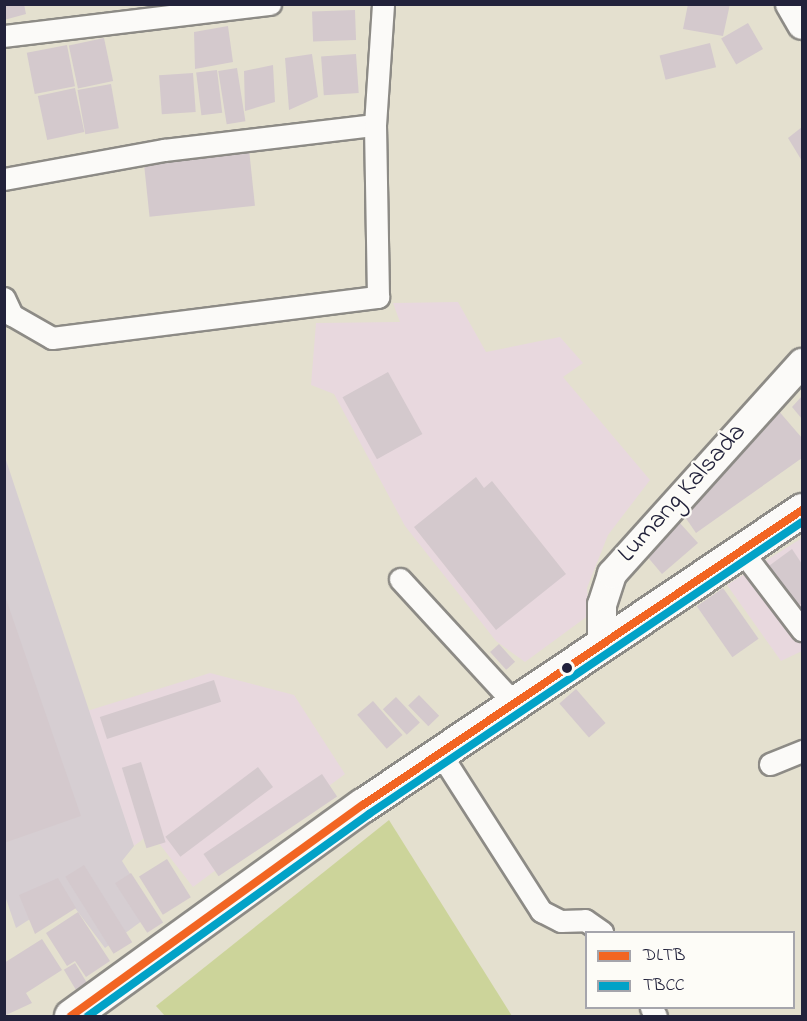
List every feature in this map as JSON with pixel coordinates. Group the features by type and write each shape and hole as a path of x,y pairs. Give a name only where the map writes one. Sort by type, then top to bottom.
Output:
{"main road":[{"path":"70,1017 440,753 741,550 799,519"}],"street":[{"path":"4,36 270,4"},
{"path":"4,298 12,315 52,338 378,297 375,125 383,4"},
{"path":"790,4 802,25"},
{"path":"4,179 164,150 375,125"},
{"name":"Lumang Kalsada","path":"602,643 602,605 612,574 802,363"},
{"path":"741,550 802,630"},
{"path":"400,579 514,703"},
{"path":"770,765 802,751"},
{"path":"440,753 541,911 561,921 585,920 599,931"}],"shaded area":[{"path":"458,302 486,352 560,337 583,363 563,377 650,480 608,535 587,588 589,615 525,662 496,641 405,526 334,394 311,385 316,323 400,322 393,303"},
{"path":"4,454 134,846 122,861 154,912 105,948 66,896 16,928 5,896"},
{"path":"802,538 802,651 781,661 727,585"},
{"path":"210,673 294,695 345,774 193,887 151,833 134,846 87,711"}],"green space":[{"path":"389,820 512,1016 165,1016 156,1006"}],"building":[{"path":"4,4 24,4 26,14 4,20"},
{"path":"688,4 730,4 723,36 683,29"},
{"path":"355,10 356,40 313,41 312,12"},
{"path":"748,23 763,49 736,64 721,38"},
{"path":"228,26 233,62 195,69 194,32"},
{"path":"104,38 113,81 78,89 69,45"},
{"path":"710,43 716,67 666,80 660,56"},
{"path":"67,45 75,86 35,94 27,53"},
{"path":"312,54 318,97 289,110 285,58"},
{"path":"356,54 359,93 324,95 321,56"},
{"path":"273,65 275,102 245,111 244,71"},
{"path":"237,68 245,121 227,124 218,71"},
{"path":"217,70 222,113 201,115 196,73"},
{"path":"193,73 196,112 162,114 159,75"},
{"path":"111,84 119,128 85,134 78,90"},
{"path":"75,88 84,132 47,140 38,96"},
{"path":"802,127 802,161 788,138"},
{"path":"249,149 255,206 150,217 144,160"},
{"path":"388,372 422,434 377,459 343,397"},
{"path":"802,396 802,419 792,407"},
{"path":"777,409 802,438 802,458 696,533 681,511"},
{"path":"476,477 484,488 492,481 566,574 496,630 414,527"},
{"path":"679,522 698,543 662,574 640,548"},
{"path":"792,549 802,564 802,603 792,611 762,571"},
{"path":"723,588 759,639 732,657 697,606"},
{"path":"4,593 81,816 4,843"},
{"path":"499,644 515,662 506,670 490,652"},
{"path":"214,680 221,702 107,739 100,717"},
{"path":"576,689 606,723 589,737 559,703"},
{"path":"419,695 439,716 428,726 408,705"},
{"path":"396,697 420,723 407,735 383,709"},
{"path":"373,701 403,735 387,749 357,715"},
{"path":"141,762 166,842 146,848 122,768"},
{"path":"258,767 273,787 180,857 165,837"},
{"path":"322,774 337,796 219,876 203,854"},
{"path":"167,859 191,897 163,915 139,876"},
{"path":"84,865 132,942 114,954 65,877"},
{"path":"131,873 163,922 147,933 115,883"},
{"path":"58,878 76,908 35,934 19,895"},
{"path":"78,912 110,961 86,977 75,961 67,966 46,933"},
{"path":"42,939 62,970 26,993 32,1003 4,1016 4,963"},
{"path":"75,963 87,983 76,989 64,970"}],"transit line":[{"name":"DLTB","path":"71,1016 363,805 802,510"},
{"name":"TBCC","path":"88,1016 369,814 802,522"}]}
